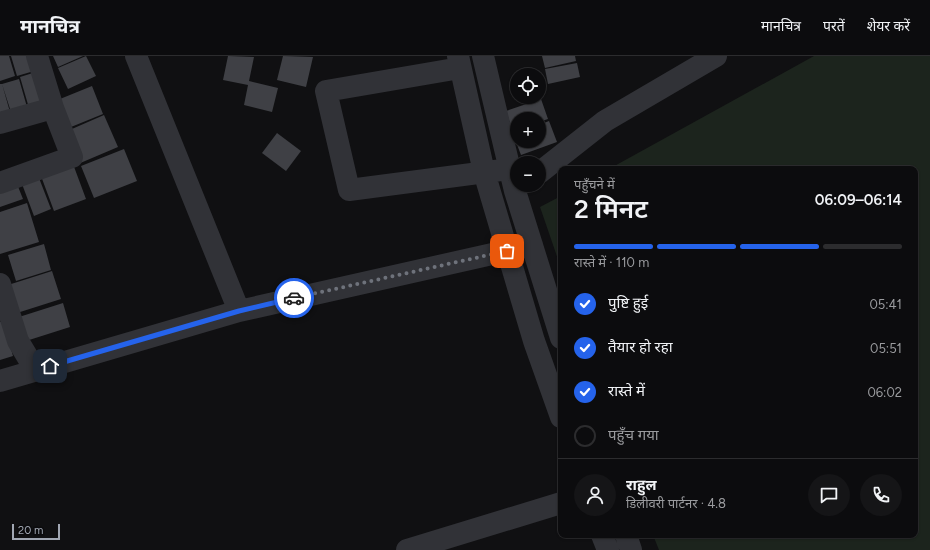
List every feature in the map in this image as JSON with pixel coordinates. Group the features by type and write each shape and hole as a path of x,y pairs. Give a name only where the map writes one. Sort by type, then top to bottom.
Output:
{"street":[{"path":"0,183 72,157 53,108 37,56"},
{"path":"136,56 239,311"},
{"path":"483,56 510,159"},
{"path":"546,167 605,121 716,56"},
{"path":"510,180 484,172 349,190 326,91 459,62 484,172 534,341 558,409"},
{"path":"0,123 53,108"},
{"path":"493,201 510,187"},
{"path":"519,192 532,245 558,328"},
{"path":"0,381 239,311 532,245"},
{"path":"1,293 18,341 36,370"},
{"path":"406,550 558,504"},
{"path":"603,538 608,550"},
{"path":"627,538 631,550"}],"shaded area":[{"path":"814,56 930,56 930,550 659,550 654,538 918,538 918,166 614,166"},
{"path":"558,198 558,259 540,207"}],"building":[{"path":"0,56 9,56 15,76 0,81"},
{"path":"11,56 30,56 34,71 17,76"},
{"path":"53,56 83,56 58,67"},
{"path":"86,56 96,76 68,89 58,68"},
{"path":"228,56 254,57 249,81 278,88 272,112 244,105 248,85 223,80"},
{"path":"283,56 313,57 306,87 277,80"},
{"path":"542,56 575,56 576,61 545,68"},
{"path":"577,63 580,77 548,84 546,69"},
{"path":"36,72 46,103 29,108 20,77"},
{"path":"19,79 27,107 11,112 2,84"},
{"path":"0,84 2,84 10,112 0,115"},
{"path":"92,86 103,114 71,127 60,99"},
{"path":"526,104 543,104 546,112 510,112 510,123 506,111"},
{"path":"104,115 118,147 78,164 65,132"},
{"path":"549,121 557,142 546,146 546,122"},
{"path":"277,133 301,151 286,171 262,153"},
{"path":"518,148 540,148 521,155"},
{"path":"124,149 137,181 94,198 81,166"},
{"path":"73,164 86,199 54,211 41,176"},
{"path":"39,178 51,209 34,216 22,184"},
{"path":"17,184 23,199 0,207 0,190"},
{"path":"27,203 39,242 0,254 0,212"},
{"path":"44,244 51,270 16,281 8,255"},
{"path":"52,271 61,299 17,313 8,285"},
{"path":"63,303 70,327 26,341 19,317"},
{"path":"3,321 13,356 0,360 0,322"}],"way so far":[{"path":"294,298 507,251"}],"route":[{"path":"50,366 239,311 294,298"}]}
